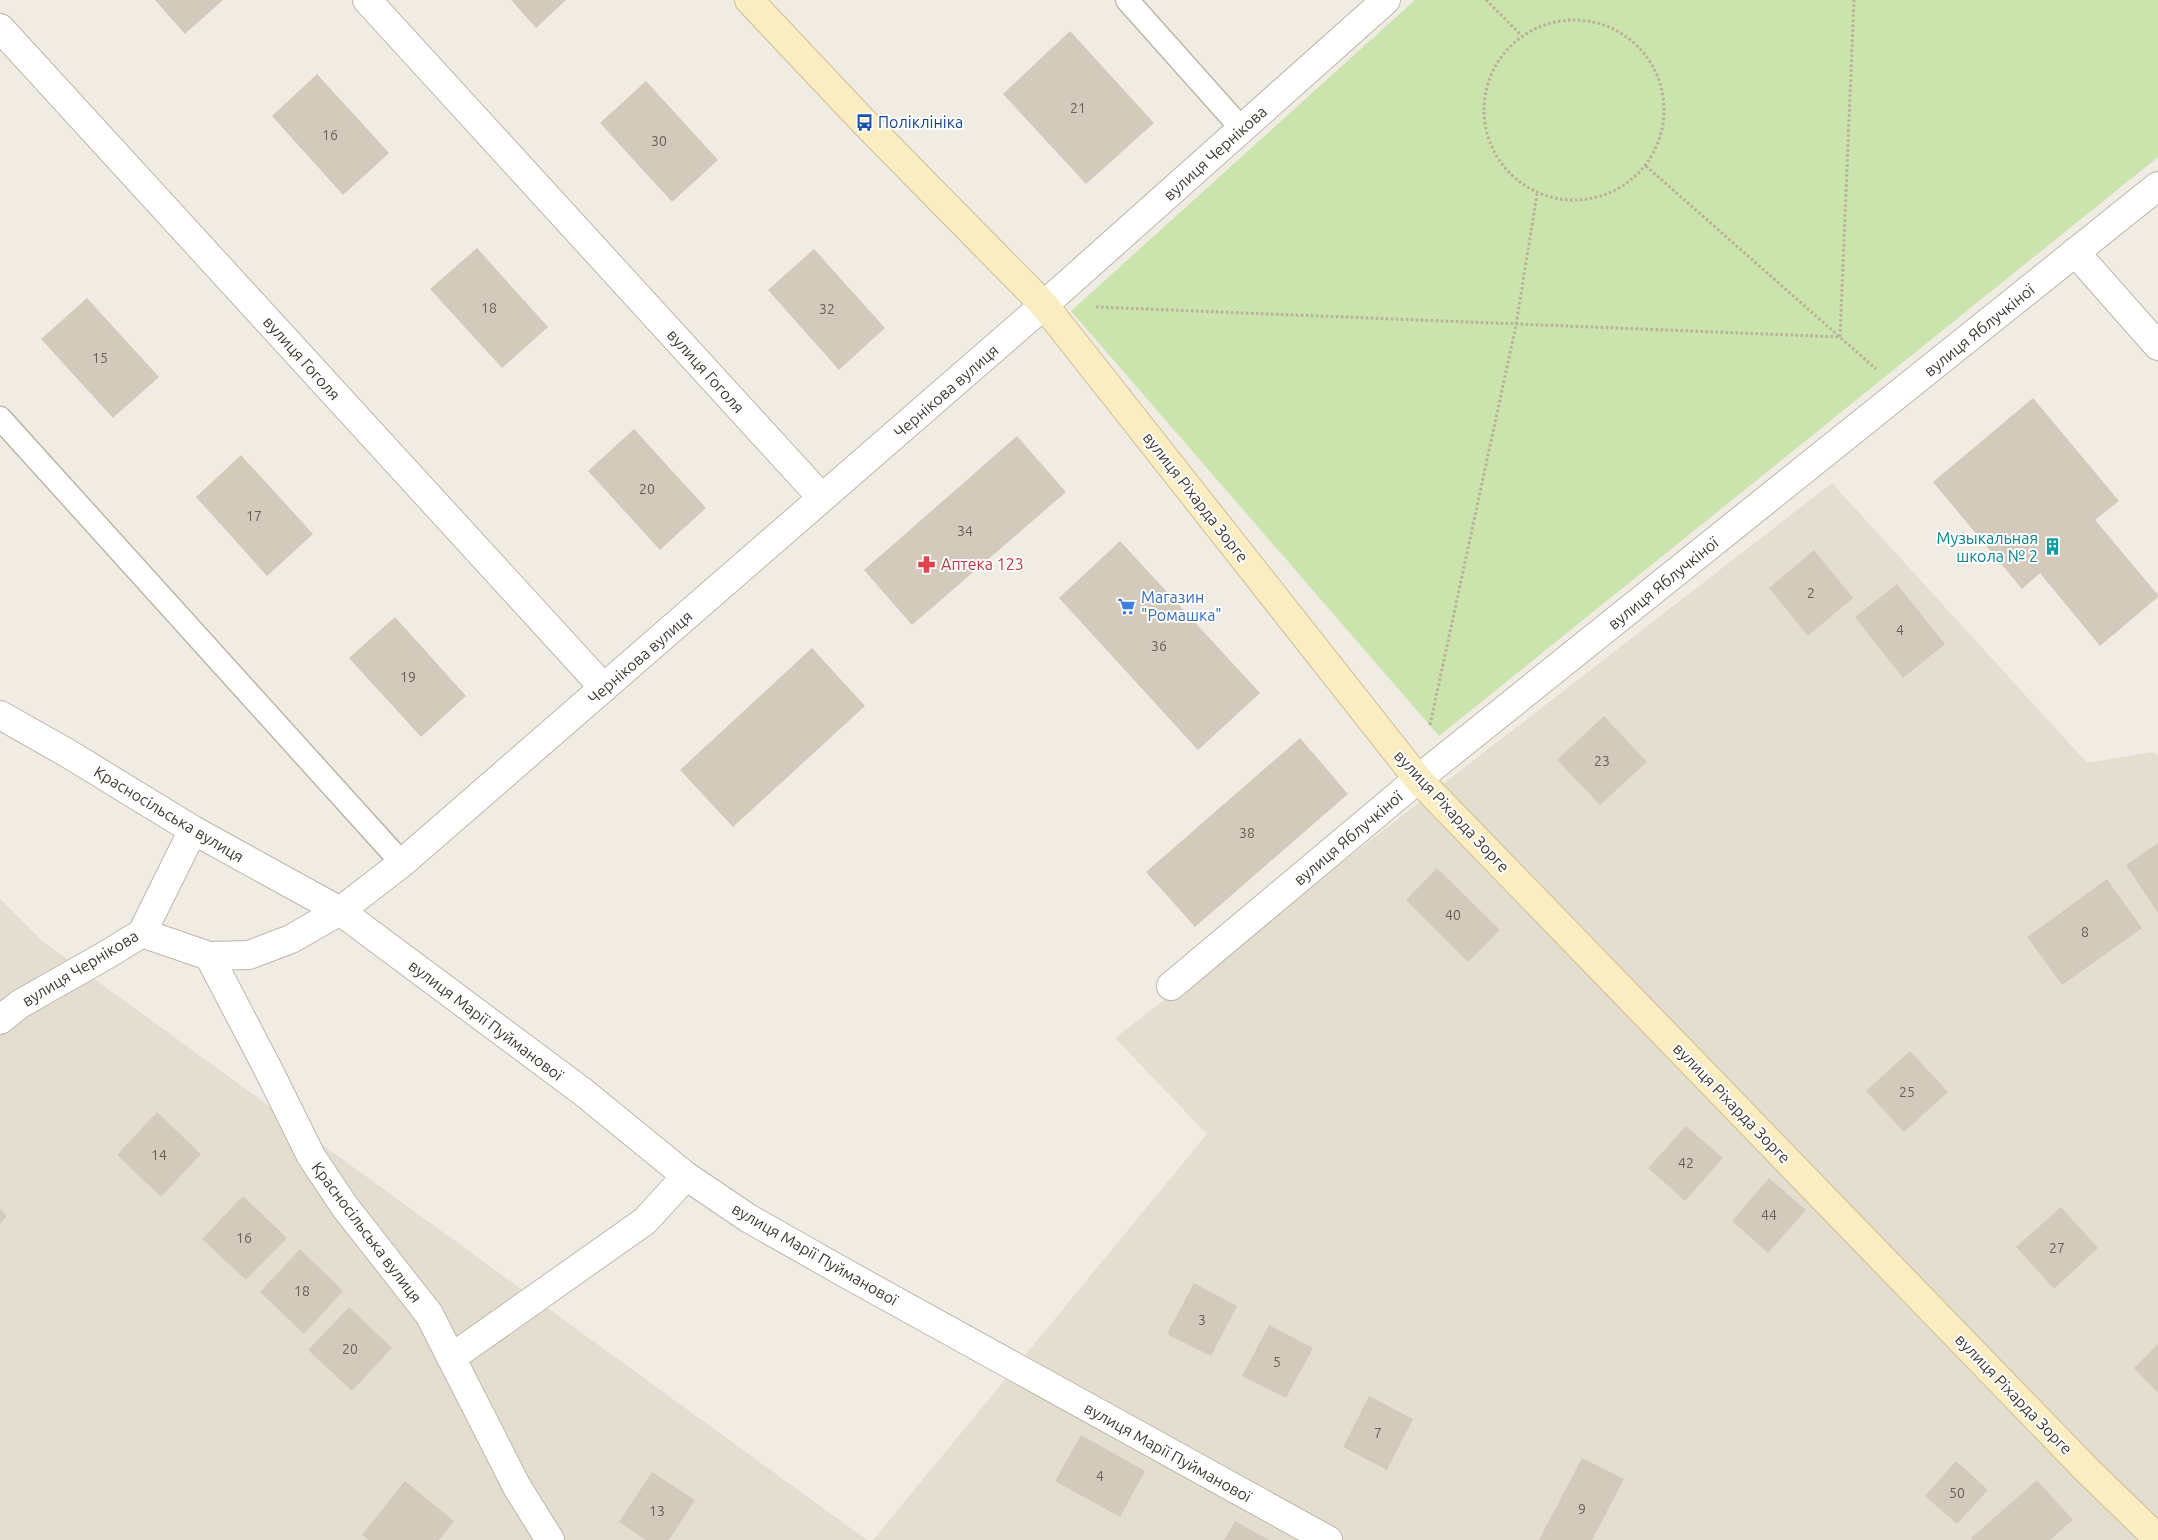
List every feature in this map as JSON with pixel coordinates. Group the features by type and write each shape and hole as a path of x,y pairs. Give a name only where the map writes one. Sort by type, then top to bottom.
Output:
{"street":[{"name":"вулиця Гоголя","path":"367,0 822,498"},
{"name":"вулиця Ріхарда Зорге","path":"750,0 864,122 1044,305 1418,778 2087,1470 2158,1538"},
{"name":"вулиця Чернікова","path":"1044,305 1386,0"},
{"name":"вулиця Гоголя","path":"0,28 604,688"},
{"name":"вулиця Яблучкіної","path":"1172,986 1418,778 1902,393 2158,186"},
{"path":"2075,252 2158,346"},
{"name":"Чернікова вулиця","path":"209,956 249,955 291,939 340,911 402,863 1044,305"},
{"name":"Красносільська вулиця","path":"0,715 69,754 192,830 340,911"},
{"name":"вулиця Чернікова","path":"0,1020 20,1004 142,933 192,830"},
{"name":"вулиця Марії Пуйманової","path":"340,911 583,1092 686,1176 748,1218 1328,1540"},
{"path":"142,933 209,956"},
{"name":"Красносільська вулиця","path":"209,956 270,1071 311,1156 345,1207 429,1314 517,1487 550,1540"},
{"path":"451,1358 645,1221 686,1176"}],"lane":[{"path":"1127,0 1242,129"},
{"path":"0,418 402,863"}],"path":[{"path":"1486,0 1522,36"},
{"path":"1840,337 1854,0"},
{"path":"1558,21 1590,21 1627,37 1654,67 1664,96 1663,128 1646,166 1617,190 1578,201 1538,194 1505,169 1490,144 1483,114 1485,93 1496,63 1522,36 1558,21"},
{"path":"1646,166 1902,393"},
{"path":"1418,778 1516,325 1538,194"},
{"path":"1044,305 1840,337"}],"shaded area":[{"path":"1832,483 2087,763 2153,752 2158,756 2158,1540 873,1540 1207,1134 1115,1038"},
{"path":"0,899 42,941 867,1540 0,1540"}],"green space":[{"path":"1415,0 2158,0 2158,157 1439,736 1071,311"}],"building":[{"path":"155,0 223,0 185,34"},
{"path":"511,0 566,0 536,28"},
{"path":"1070,31 1154,123 1086,184 1003,94"},
{"path":"317,74 389,153 343,195 272,116"},
{"path":"646,81 718,160 672,202 600,123"},
{"path":"477,248 548,327 502,368 430,289"},
{"path":"814,249 885,328 839,370 768,290"},
{"path":"87,298 159,377 113,418 41,339"},
{"name":"Музыкальная школа № 2","path":"2033,398 2119,501 2095,520 2158,595 2158,597 2100,646 2040,573 2022,589 1933,482"},
{"path":"634,429 706,508 660,550 588,471"},
{"path":"1017,436 1066,492 912,625 864,570"},
{"path":"241,455 313,534 267,576 196,497"},
{"path":"1120,541 1260,693 1198,750 1059,598"},
{"path":"1814,550 1853,598 1808,636 1769,588"},
{"path":"1897,584 1945,644 1903,678 1855,617"},
{"path":"395,617 466,696 421,737 349,658"},
{"path":"812,648 865,706 733,827 680,770"},
{"path":"1604,716 1647,762 1600,805 1557,760"},
{"path":"1300,738 1348,794 1195,927 1146,872"},
{"path":"2158,843 2158,913 2126,865"},
{"path":"1437,868 1500,930 1468,962 1406,900"},
{"path":"2107,879 2142,928 2062,985 2027,937"},
{"path":"1910,1051 1948,1092 1904,1132 1866,1091"},
{"path":"157,1112 201,1154 161,1197 117,1155"},
{"path":"1686,1126 1723,1158 1685,1201 1648,1168"},
{"path":"1769,1178 1806,1210 1768,1253 1732,1221"},
{"path":"243,1196 287,1238 246,1280 202,1239"},
{"path":"2061,1207 2098,1248 2054,1289 2016,1247"},
{"path":"0,1209 7,1216 0,1224"},
{"path":"300,1249 343,1291 304,1334 260,1292"},
{"path":"1194,1283 1237,1306 1211,1356 1167,1334"},
{"path":"349,1307 392,1348 352,1391 308,1350"},
{"path":"1269,1325 1313,1348 1286,1398 1242,1376"},
{"path":"2158,1344 2158,1393 2134,1368"},
{"path":"1369,1396 1413,1419 1387,1470 1343,1447"},
{"path":"1081,1435 1145,1471 1120,1517 1055,1481"},
{"path":"1582,1458 1624,1479 1592,1540 1539,1540"},
{"path":"1956,1461 1988,1490 1957,1524 1925,1496"},
{"path":"652,1472 695,1500 669,1540 646,1540 619,1522"},
{"path":"2037,1480 2073,1520 2050,1540 1972,1540 1971,1538"},
{"path":"405,1481 454,1521 439,1540 369,1540 362,1535"},
{"path":"1235,1521 1269,1540 1224,1540"}],"place":[{"name":"Поліклініка","path":"864,122"},
{"name":"Музыкальная школа № 2","path":"2052,547"},
{"name":"Аптека 123","path":"927,564"},
{"name":"Магазин \"Ромашка\"","path":"1127,606"}]}
